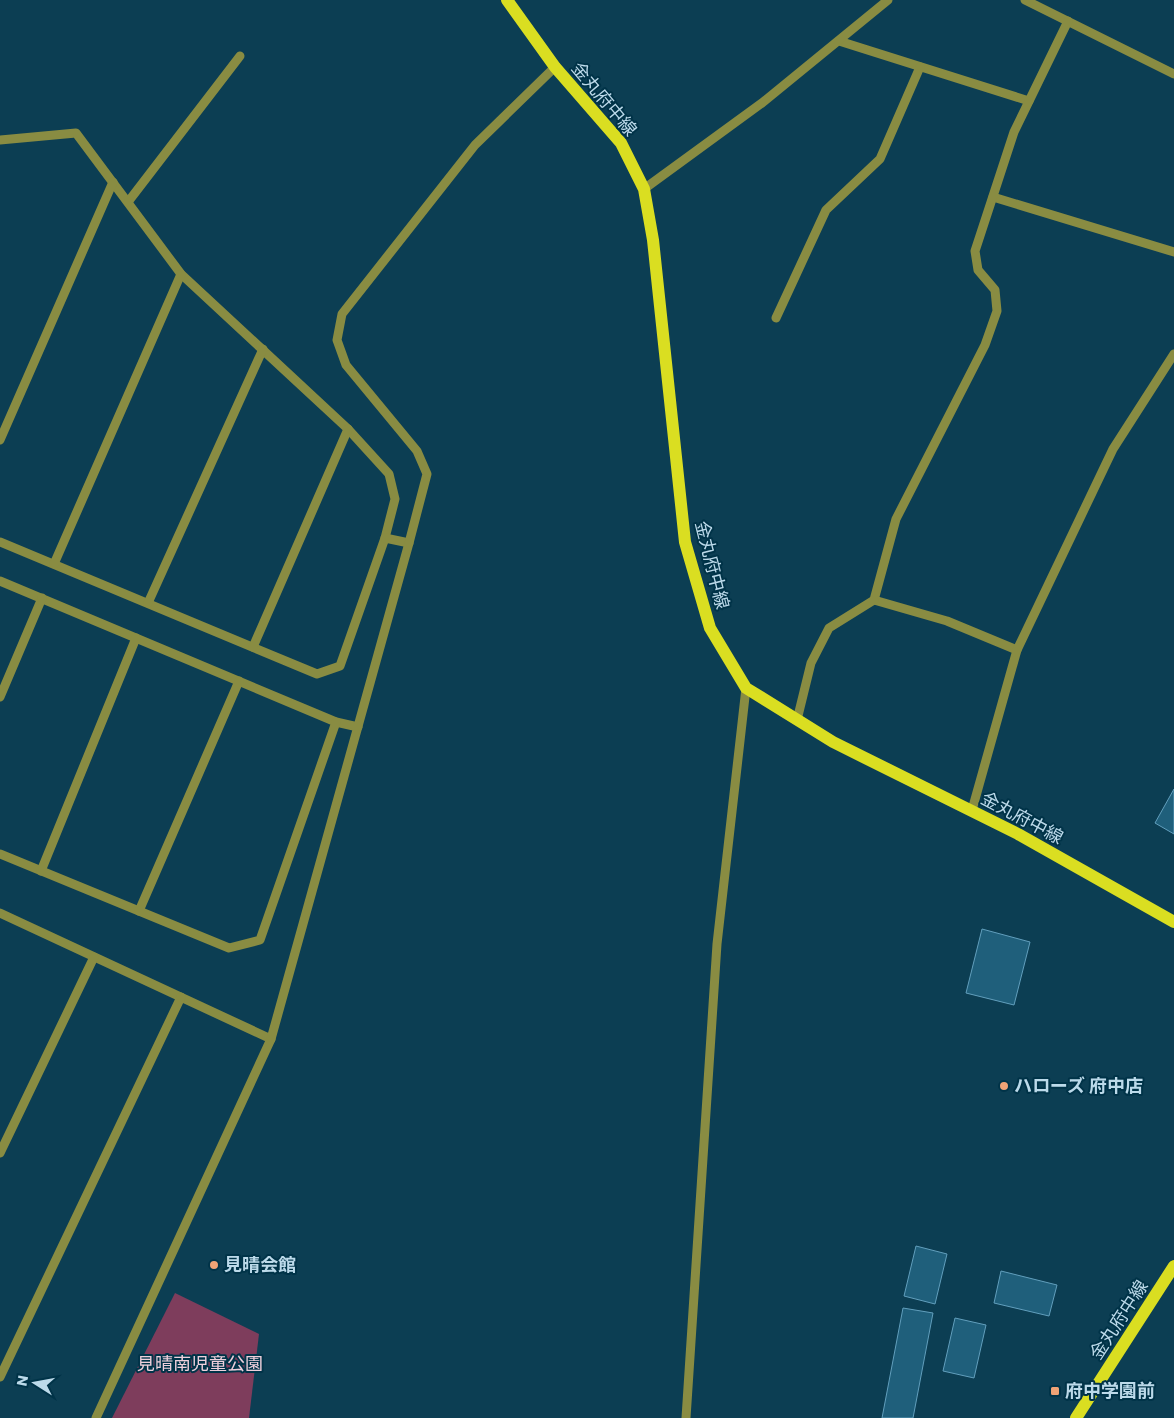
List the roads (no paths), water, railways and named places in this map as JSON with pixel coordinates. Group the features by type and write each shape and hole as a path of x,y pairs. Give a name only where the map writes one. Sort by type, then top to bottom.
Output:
{"main road":[{"name":"金丸府中線","path":"507,0 555,67 621,143 644,189 654,249 685,542 710,628 746,688 833,742 972,810 1174,922"},
{"name":"金丸府中線","path":"1076,1418 1174,1266"}],"street":[{"path":"644,189 762,103 888,0"},
{"path":"1025,0 1174,74"},
{"path":"797,720 811,663 830,628 874,600 896,519 985,345 997,311 995,290 978,270 975,251 1014,132 1068,21"},
{"path":"839,41 1029,101"},
{"path":"128,202 240,56"},
{"path":"96,1418 271,1039 427,474 417,452 346,365 336,340 342,314 475,145 555,67"},
{"path":"776,318 826,210 880,159 920,67"},
{"path":"0,140 76,133 181,274 348,429 389,474 395,499 384,538 340,666 317,674 0,542"},
{"path":"0,440 113,182"},
{"path":"992,197 1174,252"},
{"path":"54,564 181,274"},
{"path":"148,603 263,349"},
{"path":"972,810 1018,650 1113,449 1174,354"},
{"path":"253,647 348,429"},
{"path":"384,538 409,543"},
{"path":"0,581 336,722 358,726"},
{"path":"0,697 42,598"},
{"path":"874,600 947,621 1018,650"},
{"path":"40,871 136,638"},
{"path":"139,911 239,681"},
{"path":"686,1418 717,944 746,688"},
{"path":"0,854 229,948 260,940 336,722"},
{"path":"0,914 271,1039"},
{"path":"0,1153 94,957"},
{"path":"0,1377 181,997"}],"place":[{"name":"ハローズ 府中店","path":"1004,1086"},
{"name":"見晴会館","path":"214,1265"},
{"name":"府中学園前","path":"1055,1391"}],"park label":[{"name":"見晴南児童公園","path":"200,1364"}]}
